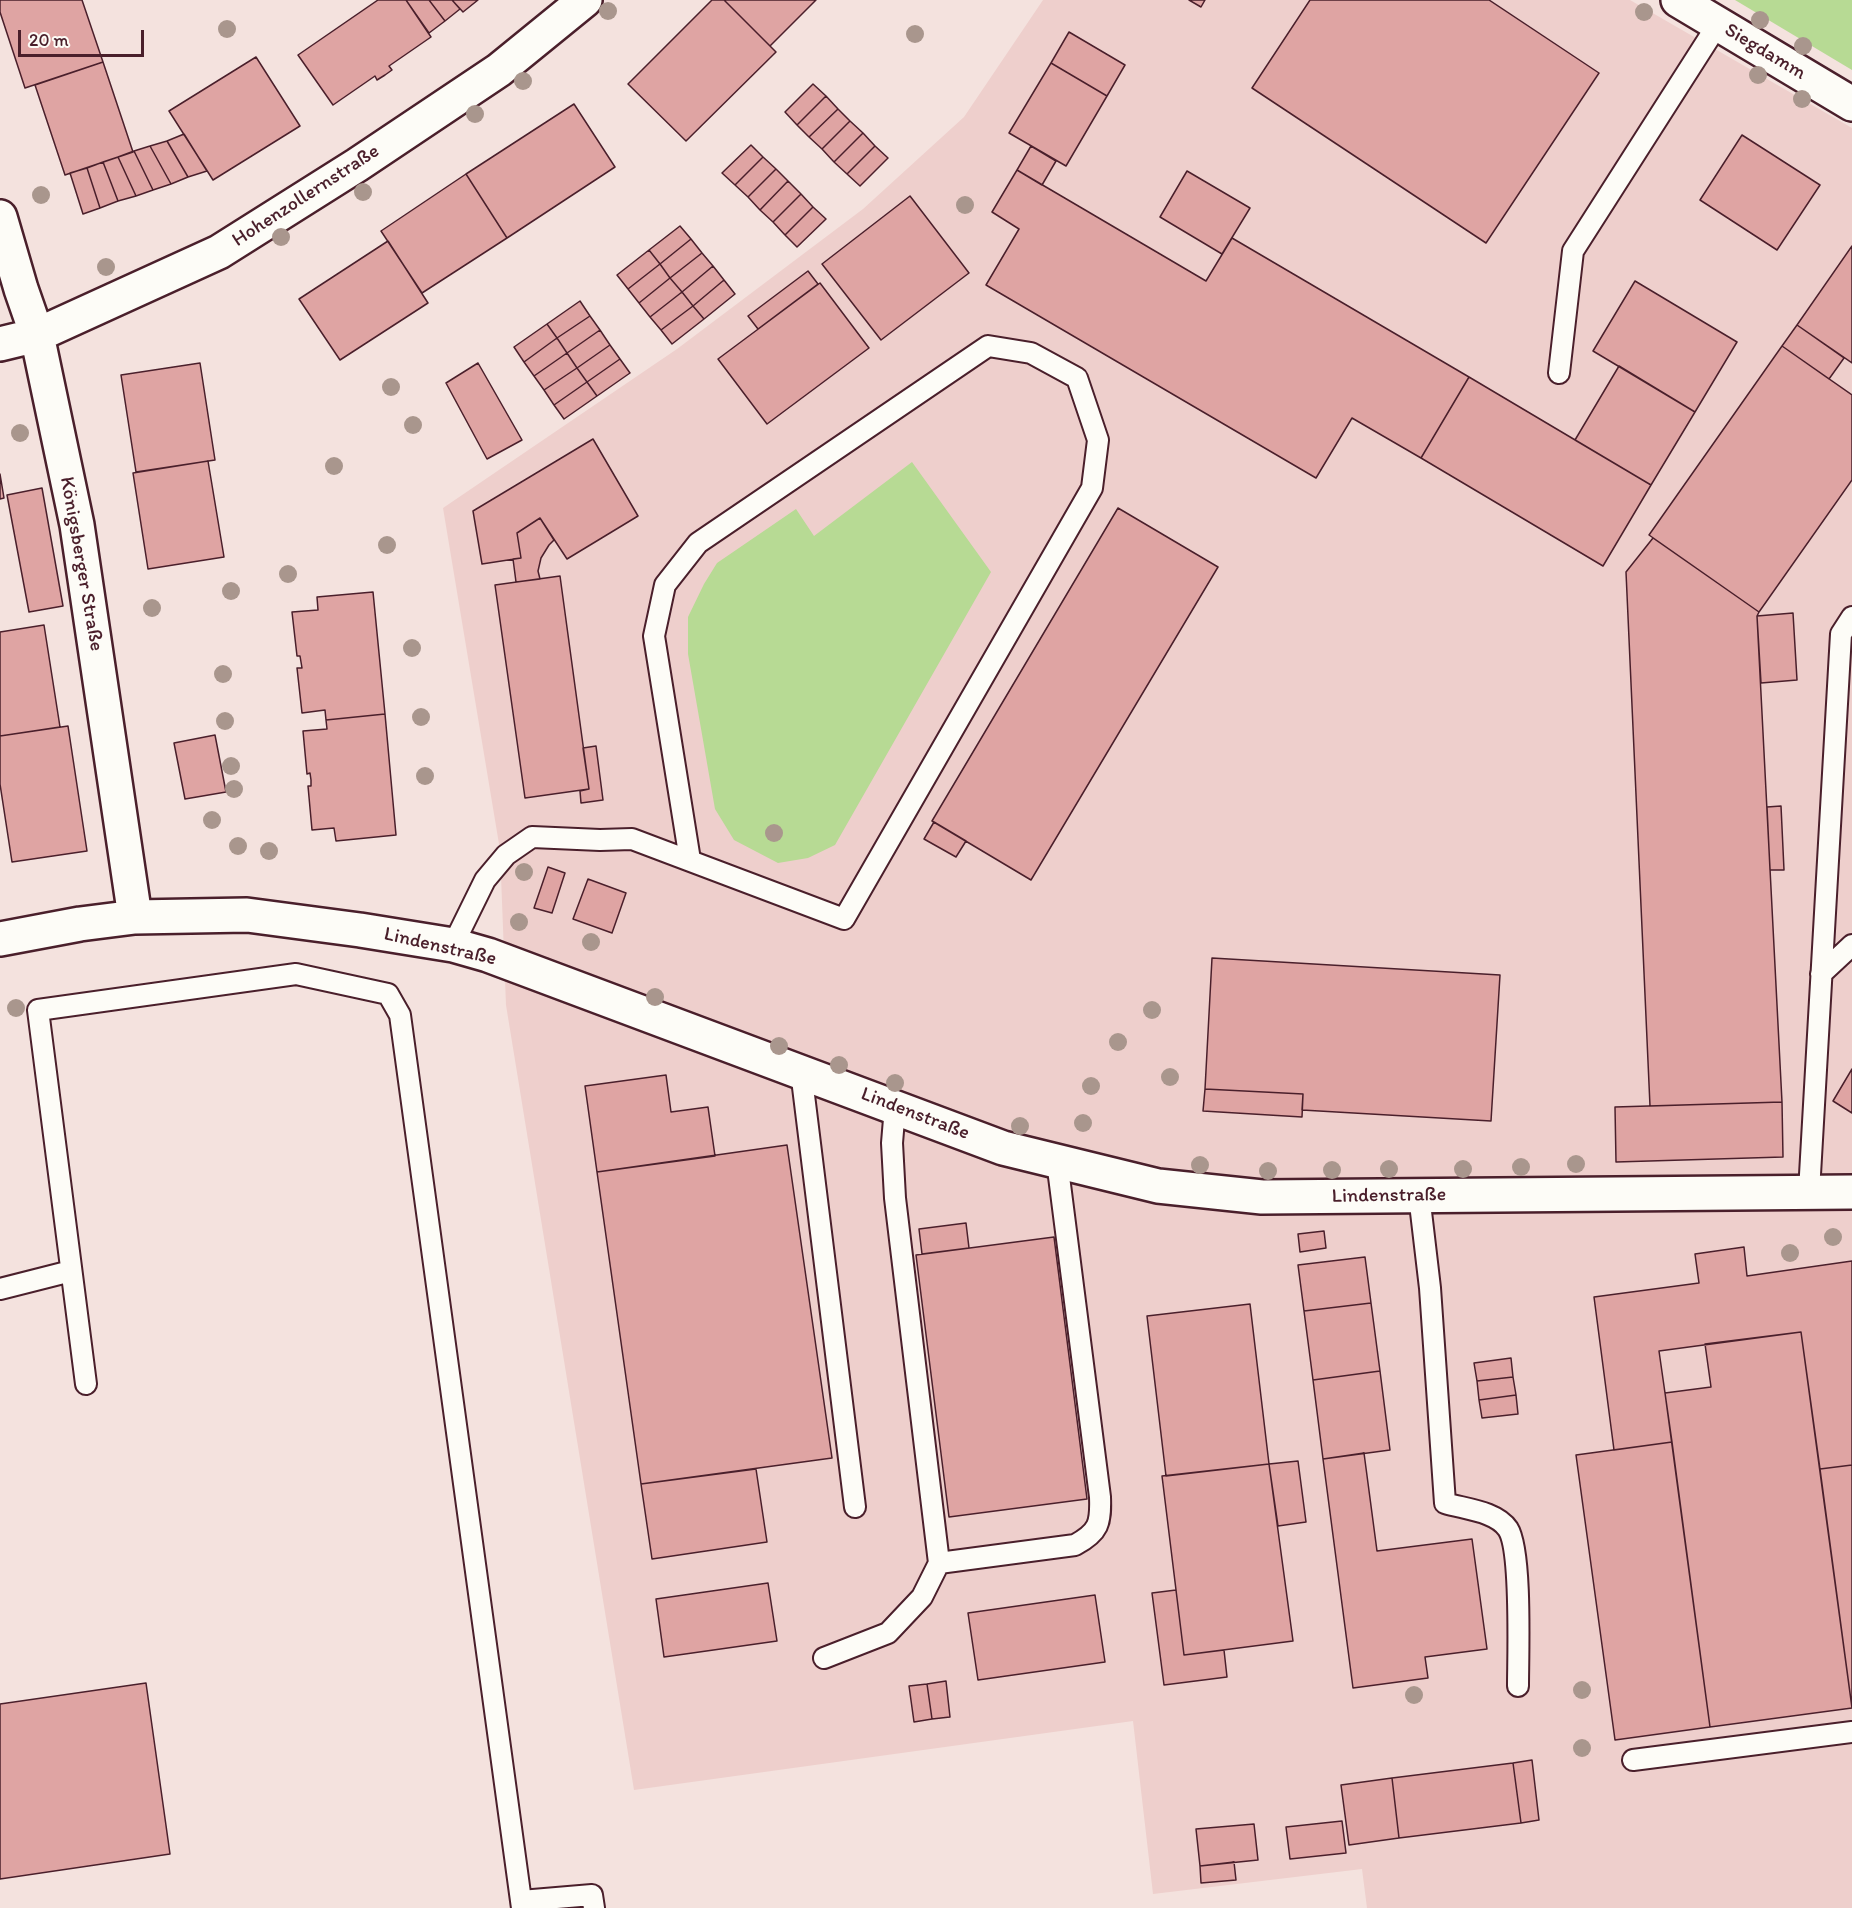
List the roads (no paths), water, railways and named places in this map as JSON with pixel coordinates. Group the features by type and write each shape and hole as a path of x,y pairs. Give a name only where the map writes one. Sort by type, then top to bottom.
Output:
{"street":[{"name":"Hohenzollernstraße","path":"0,344 37,335 219,252 357,165 499,70 585,0"},
{"name":"Siegdamm","path":"1678,0 1852,104"},
{"name":"Königsberger Straße","path":"0,217 37,335 77,525 135,917"},
{"name":"Lindenstraße","path":"0,939 80,924 135,917 247,915 453,945 488,955 1003,1148 1158,1186 1262,1197 1852,1192"}],"lane":[{"path":"1559,373 1573,251 1718,24"},
{"path":"453,945 485,880 506,855 532,837 632,839 844,919 1092,488 1098,440 1077,378 1031,353 988,346 698,543 665,585 654,636 690,860"},
{"path":"1809,1192 1841,634 1852,617"},
{"path":"1821,974 1852,945"},
{"path":"86,1383 38,1010 296,974 388,993 400,1015 522,1904 592,1895 594,1908"},
{"path":"801,1071 855,1507"},
{"path":"824,1658 888,1633 922,1597 939,1563 895,1198 892,1143 895,1107"},
{"path":"939,1563 1075,1545 1088,1538 1101,1519 1057,1161"},
{"path":"1419,1195 1430,1288 1445,1503 1493,1517 1508,1530 1516,1557 1518,1686"},
{"path":"0,1289 71,1271"},
{"path":"1633,1760 1852,1732"}]}
